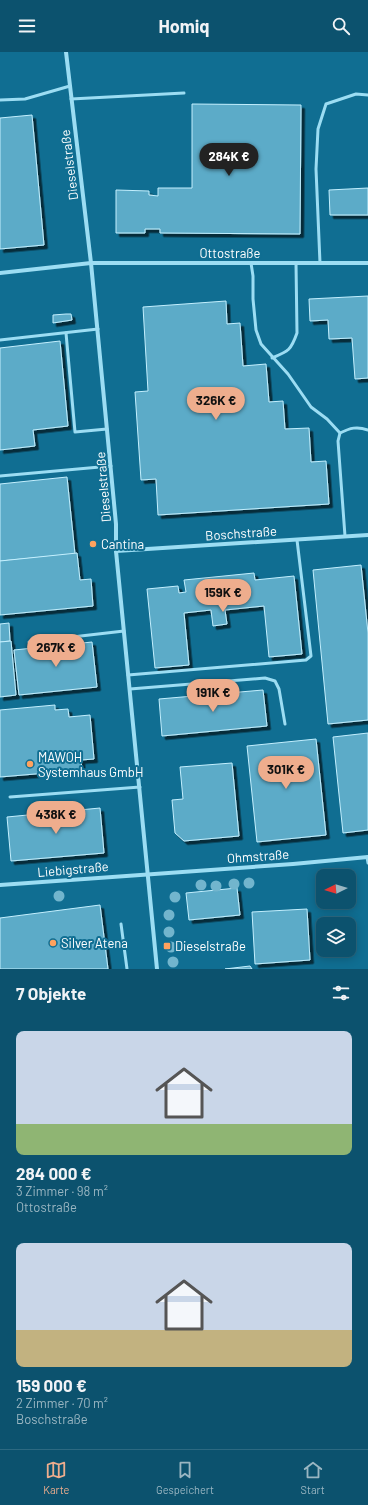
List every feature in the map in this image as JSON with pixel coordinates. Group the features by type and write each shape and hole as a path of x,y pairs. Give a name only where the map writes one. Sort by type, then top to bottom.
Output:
{"street":[{"name":"Dieselstraße","path":"66,52 98,329 116,524 116,551 157,969"},
{"name":"Ottostraße","path":"91,263 368,263"},
{"path":"0,273 91,263"},
{"name":"Boschstraße","path":"116,551 368,535"},
{"name":"Ohmstraße","path":"148,874 368,857"},
{"name":"Liebigstraße","path":"0,885 148,874"}],"lane":[{"path":"0,100 24,99 70,86"},
{"path":"71,100 184,93"},
{"path":"320,264 316,169 318,130 326,104 356,94 368,95"},
{"path":"251,263 256,330 261,344 288,374 311,407 340,433"},
{"path":"272,358 288,352 294,343 297,332 296,263"},
{"path":"0,340 98,329"},
{"path":"66,333 76,432 107,430"},
{"path":"340,433 351,428 368,430"},
{"path":"340,433 338,441 345,536"},
{"path":"0,476 111,466"},
{"path":"128,675 306,660 311,656 297,540"},
{"path":"28,642 124,631"},
{"path":"130,689 266,678 275,681 279,689 284,724"},
{"path":"10,797 140,787"},
{"path":"368,857 368,863"},
{"path":"121,924 127,969"}],"building":[{"path":"192,104 301,105 300,234 160,233 160,229 145,229 145,233 116,233 116,190 149,191 149,195 158,196 158,188 192,188"},
{"path":"32,115 44,245 0,249 0,118"},
{"path":"368,188 368,215 330,215 329,190"},
{"path":"368,296 368,378 355,379 352,338 329,339 328,320 310,321 309,299"},
{"path":"226,301 227,324 240,323 243,366 266,364 269,402 283,401 285,429 309,428 311,462 326,461 329,504 158,515 156,479 141,480 135,392 148,391 143,307"},
{"path":"71,314 72,320 53,323 53,315"},
{"path":"60,341 68,426 33,430 35,446 0,450 0,348"},
{"path":"67,477 75,554 0,561 0,484"},
{"path":"77,553 80,580 91,579 93,606 0,615 0,561"},
{"path":"361,565 368,633 368,720 328,724 313,570"},
{"path":"254,573 255,580 294,576 302,654 269,657 264,606 225,610 227,624 213,626 211,610 184,613 189,665 155,668 147,589 178,586 179,593 186,592 184,580"},
{"path":"9,623 10,641 0,642 0,624"},
{"path":"11,641 16,695 0,697 0,642"},
{"path":"92,642 97,687 19,695 14,650"},
{"path":"263,690 267,726 162,736 159,699"},
{"path":"55,705 55,710 68,709 69,717 90,715 94,759 81,760 82,770 0,777 0,710"},
{"path":"368,733 368,830 343,833 333,737"},
{"path":"316,739 326,835 257,842 247,746"},
{"path":"232,763 239,836 184,841 175,833 172,800 183,799 180,767"},
{"path":"100,808 104,853 11,861 7,817"},
{"path":"237,888 240,915 189,920 186,893"},
{"name":"Silver Atena","path":"100,905 108,969 0,969 0,918"},
{"path":"307,909 310,960 255,964 252,912"},
{"path":"250,966 252,969 225,969"}],"place":[{"name":"Cantina","path":"93,544"},
{"name":"MAWOH Systemhaus GmbH","path":"30,764"},
{"name":"Silver Atena","path":"53,943"},
{"name":"Dieselstraße","path":"167,946"}]}
